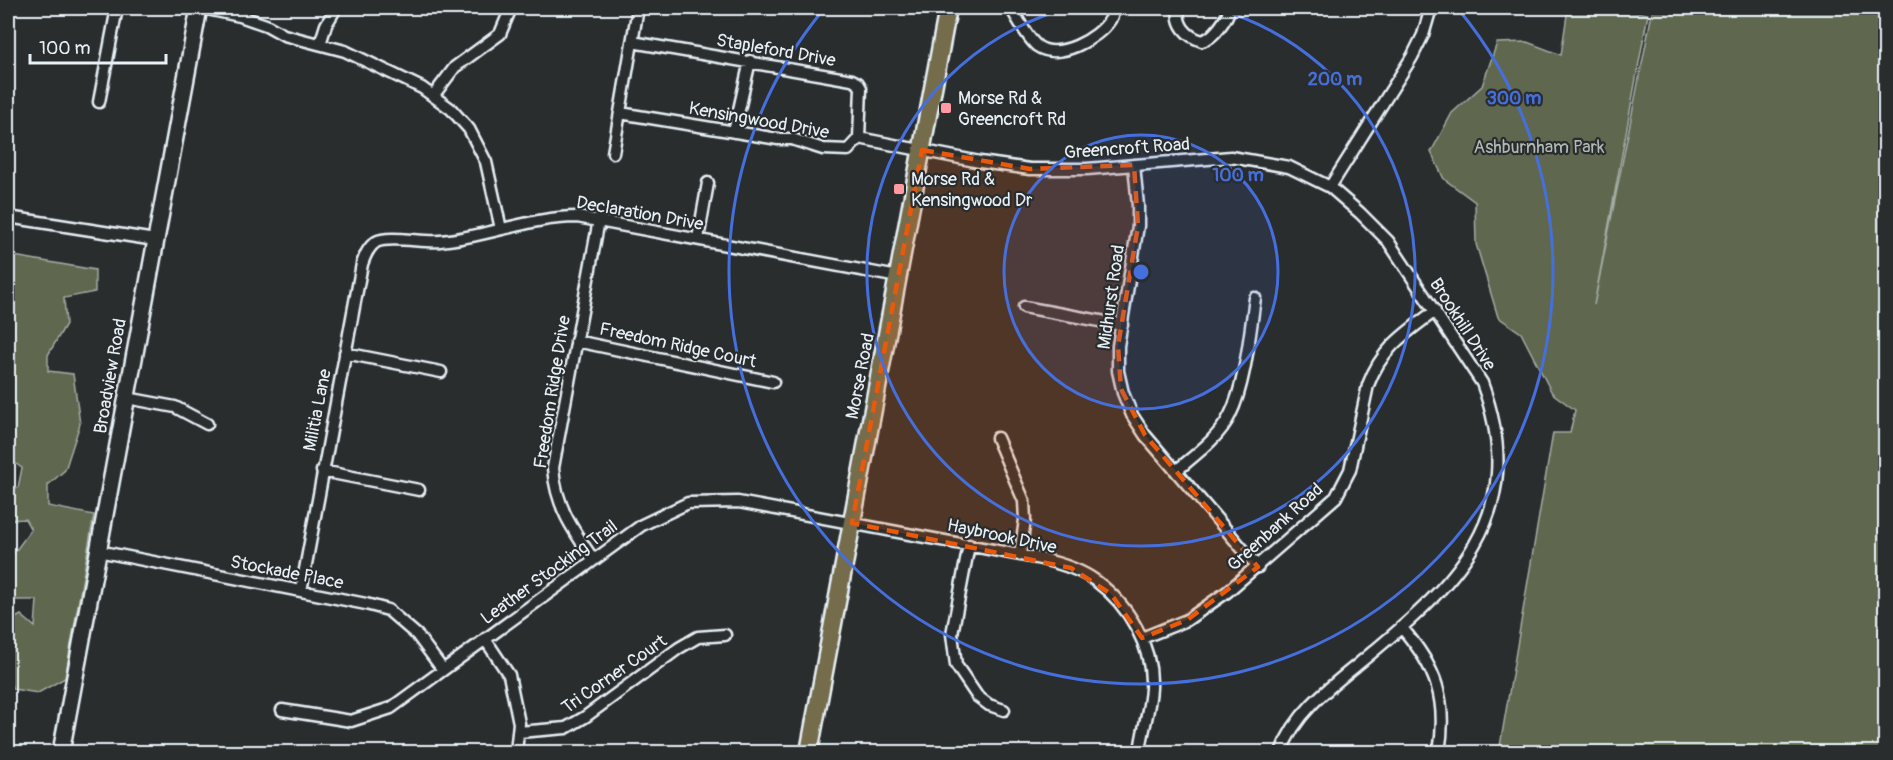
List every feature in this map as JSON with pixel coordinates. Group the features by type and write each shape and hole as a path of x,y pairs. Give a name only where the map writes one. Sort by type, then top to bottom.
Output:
{"main road":[{"name":"Morse Road","path":"809,753 948,8"}],"street":[{"path":"99,102 117,8"},
{"path":"200,8 240,16 266,25 284,35 345,51 422,88 452,109 470,129 486,162 501,229"},
{"name":"Broadview Road","path":"61,753 200,8"},
{"path":"320,44 326,25 336,8"},
{"path":"433,96 455,68 500,34 511,8"},
{"path":"613,153 638,8"},
{"path":"1011,8 1037,46 1054,52 1071,50 1098,32 1110,20 1115,8"},
{"path":"1179,8 1177,17 1179,24 1202,41 1211,36 1230,8"},
{"path":"1330,187 1412,57 1423,35 1431,8"},
{"name":"Stapleford Drive","path":"632,42 852,80 861,87 862,94 858,138"},
{"path":"734,132 750,61"},
{"name":"Kensingwood Drive","path":"620,113 778,139 792,139 823,149 848,150 858,138"},
{"path":"858,138 922,150"},
{"name":"Greencroft Road","path":"922,150 1030,169 1087,169 1231,157 1289,167 1330,187"},
{"name":"Midhurst Road","path":"1134,165 1138,226 1118,346 1121,389 1132,415 1145,435 1258,567"},
{"path":"698,239 708,183"},
{"name":"Brookhill Drive","path":"1281,753 1285,740 1302,716 1323,693 1402,628 1453,577 1471,552 1486,521 1496,479 1496,436 1488,398 1469,360 1388,241 1330,187"},
{"path":"8,217 155,240"},
{"name":"Declaration Drive","path":"377,241 386,239 440,242 552,217 577,217 898,277"},
{"name":"Freedom Ridge Drive","path":"593,560 570,526 555,489 553,468 598,220"},
{"name":"Militia Lane","path":"301,591 362,264 367,250 377,241"},
{"path":"1176,471 1209,442 1230,417 1238,393 1255,298"},
{"path":"1024,307 1122,325"},
{"name":"Greenbank Road","path":"1142,638 1187,620 1227,592 1336,497 1350,470 1372,373 1390,345 1435,311"},
{"name":"Freedom Ridge Court","path":"576,341 773,382"},
{"path":"345,352 441,372"},
{"path":"127,398 175,407 207,424"},
{"path":"997,438 1024,501 1025,520 1020,554"},
{"path":"322,471 419,490"},
{"name":"Leather Stocking Trail","path":"282,710 351,721 391,708 642,525 688,504 738,502 852,523"},
{"name":"Haybrook Drive","path":"852,523 1020,554 1071,568 1095,580 1125,609 1142,638 1149,663 1151,690 1140,753"},
{"path":"969,545 952,634 956,665 977,696 989,705 1004,710"},
{"name":"Stockade Place","path":"98,551 388,610 417,635 443,670"},
{"path":"1402,628 1419,647 1433,671 1441,698 1442,716 1438,753"},
{"name":"Tri Corner Court","path":"519,732 566,729 679,648 698,637 725,635"},
{"path":"485,639 508,675 519,723 516,753"}],"highlighted area":[{"path":"922,150 1030,169 1134,165 1138,226 1118,346 1121,389 1145,435 1258,567 1187,620 1142,638 1111,594 1071,568 852,523"}],"green space":[{"name":"Ashburnham Park","path":"1568,8 1610,8 1648,14 1594,305 1653,8 1885,8 1885,752 1499,752 1553,433 1570,433 1575,410 1552,393 1521,333 1498,317 1476,244 1475,202 1444,179 1431,152 1452,113 1482,86 1497,43 1527,42 1561,55"},
{"path":"8,255 95,270 95,292 64,298 66,324 48,355 48,371 73,374 80,424 65,470 48,485 48,506 94,515 65,678 38,693 13,689 8,678 8,622 21,615 35,627 37,600 16,600 8,592 8,561 31,530 25,519 8,520 8,487 18,488 22,468 8,458 8,340 11,333 8,324"}],"place":[{"name":"Morse Rd & Greencroft Rd","path":"946,108"},
{"name":"Morse Rd & Kensingwood Dr","path":"899,189"}]}
